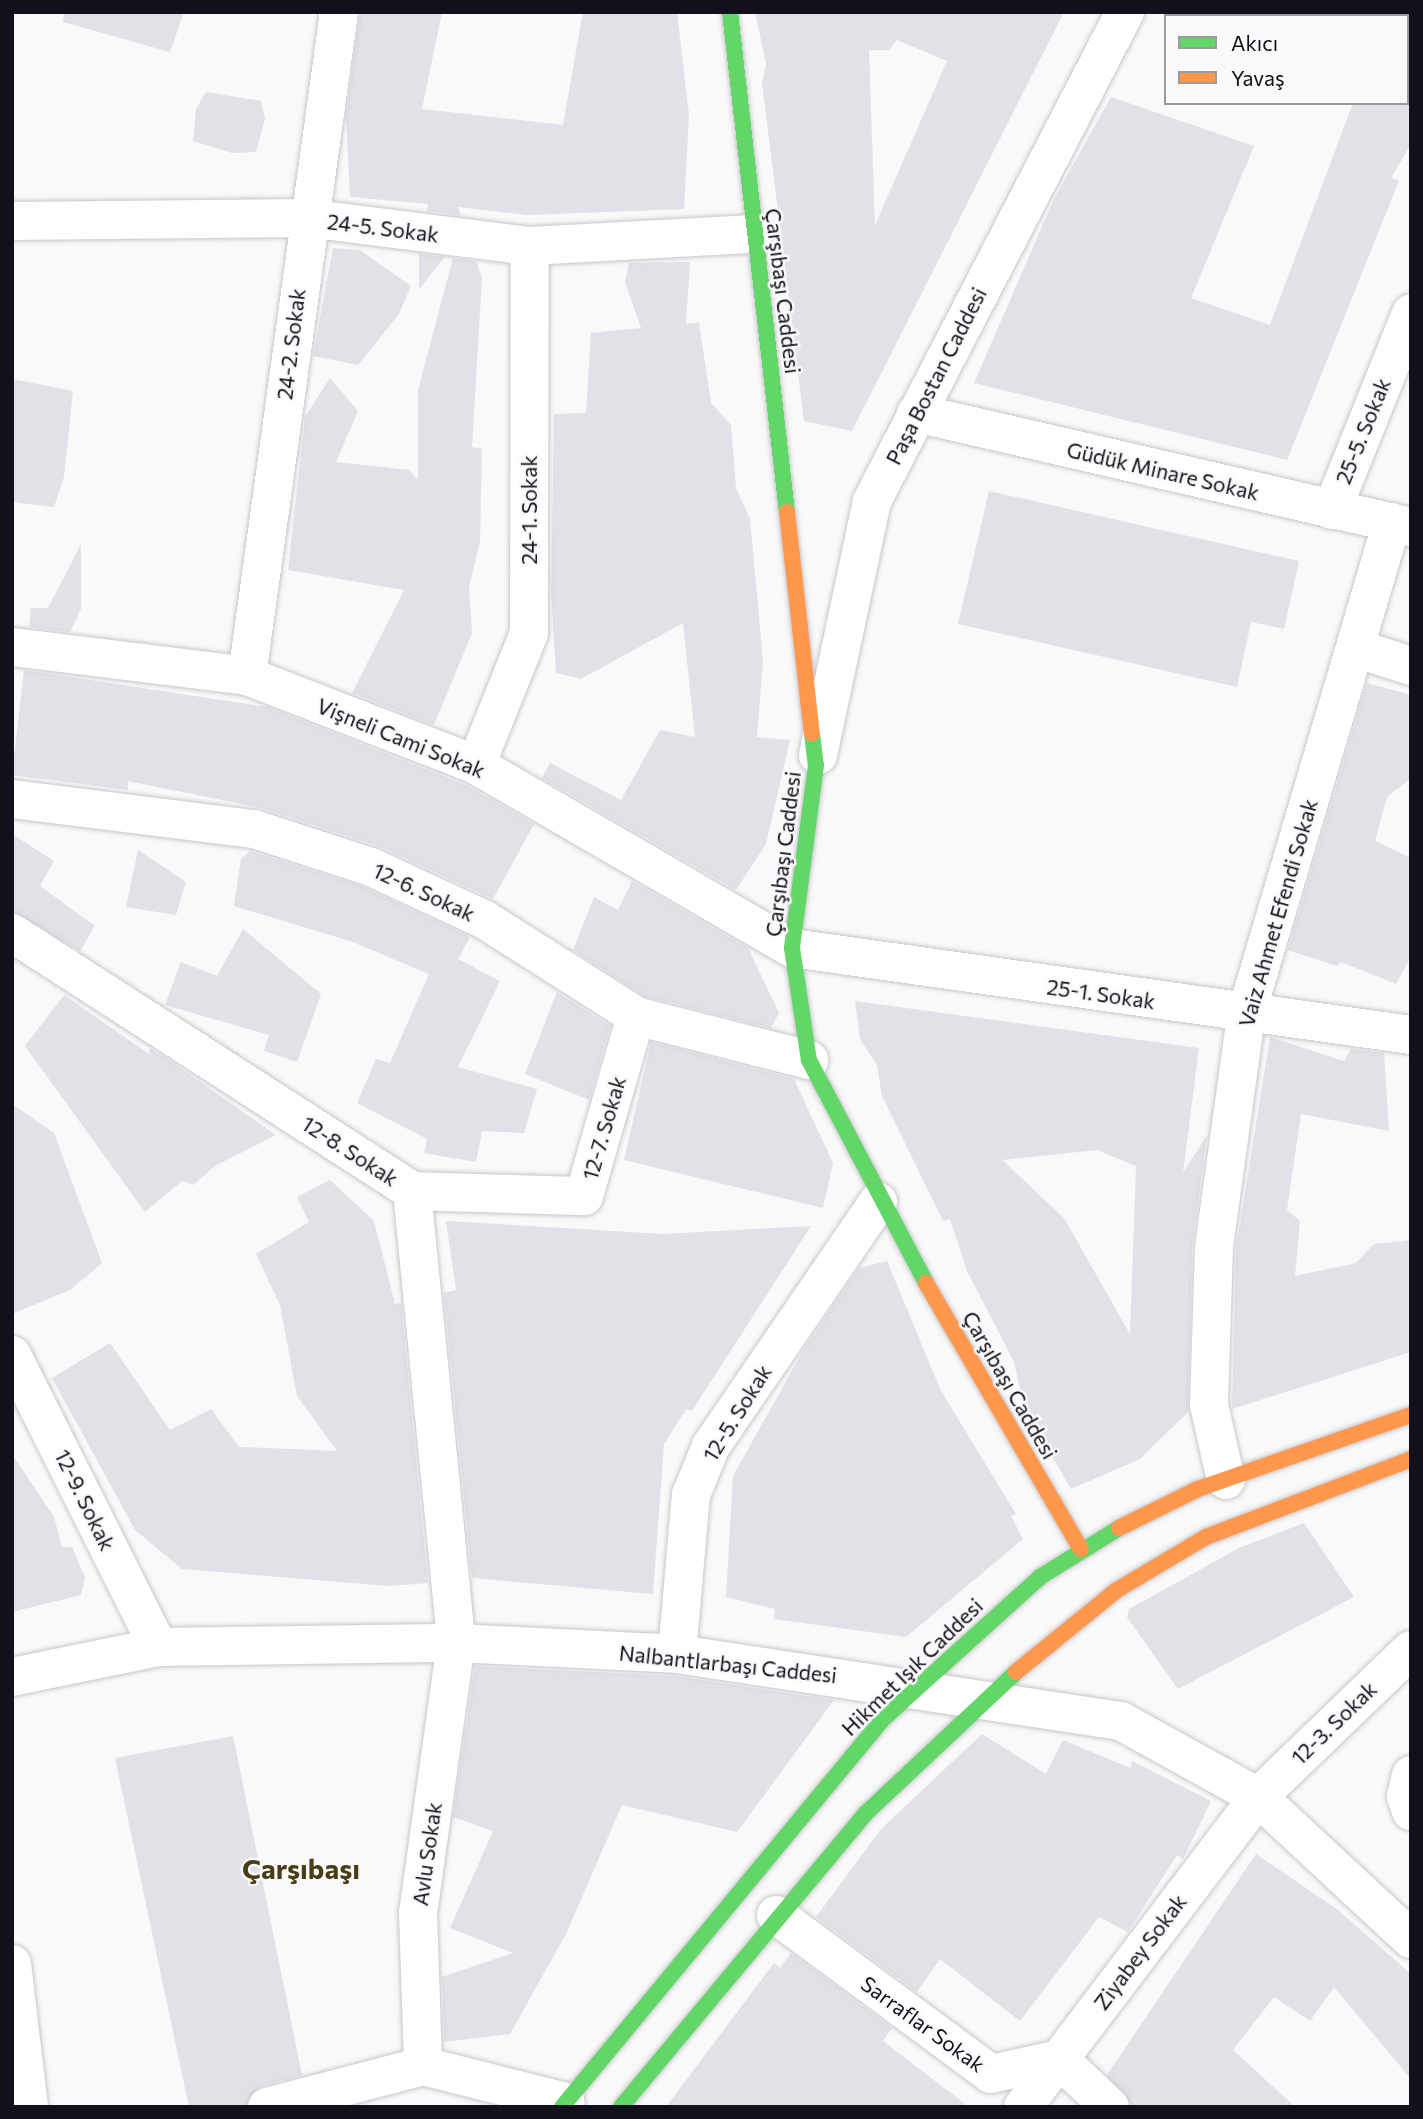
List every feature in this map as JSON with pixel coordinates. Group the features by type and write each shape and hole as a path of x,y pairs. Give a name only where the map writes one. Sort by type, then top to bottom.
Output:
{"street":[{"name":"24-2. Sokak","path":"247,676 307,218 338,12"},
{"name":"Çarşıbaşı Caddesi","path":"730,12 816,765 792,948 809,1060 878,1202 1081,1549"},
{"name":"Paşa Bostan Caddesi","path":"816,765 872,501 1125,12"},
{"name":"24-5. Sokak","path":"12,221 307,218 530,246 754,234"},
{"name":"24-1. Sokak","path":"476,765 529,633 530,246"},
{"name":"25-5. Sokak","path":"1332,510 1411,313"},
{"name":"Güdük Minare Sokak","path":"916,414 1401,524"},
{"name":"Vaiz Ahmet Efendi Sokak","path":"1226,1480 1209,1405 1214,1247 1246,1015 1355,648 1401,524"},
{"name":"Vişneli Cami Sokak","path":"12,647 247,676 476,765 792,948"},
{"path":"1355,648 1411,666"},
{"name":"12-6. Sokak","path":"12,799 254,829 371,867 485,920 636,1016 809,1060"},
{"name":"12-8. Sokak","path":"12,933 412,1191 456,1643"},
{"name":"25-1. Sokak","path":"792,948 1246,1015 1411,1035"},
{"name":"12-7. Sokak","path":"412,1191 584,1196 636,1016"},
{"name":"12-5. Sokak","path":"677,1654 691,1495 711,1446 878,1202"},
{"name":"12-9. Sokak","path":"16,1369 158,1647"},
{"name":"Hikmet Işık Caddesi","path":"564,2104 778,1839 917,1687 994,1616 1081,1549 1226,1480 1411,1415"},
{"path":"621,2107 776,1915 865,1814 986,1697 1117,1590 1206,1536 1411,1459"},
{"name":"Nalbantlarbaşı Caddesi","path":"12,1677 158,1647 456,1643 677,1654 986,1697 1121,1721 1258,1797 1411,1939"},
{"name":"Avlu Sokak","path":"423,2066 418,1912 456,1643"},
{"name":"12-3. Sokak","path":"1258,1797 1411,1650"},
{"path":"1411,1775 1406,1796 1411,1811"},
{"name":"Ziyabey Sokak","path":"1023,2107 1258,1797"},
{"name":"Sarraflar Sokak","path":"776,1915 991,2074 1059,2059"},
{"path":"12,1964 29,2107"},
{"path":"1059,2059 1110,2107"},
{"path":"267,2107 423,2066 564,2104"}],"building":[{"path":"64,12 184,12 170,52 63,22"},
{"path":"360,12 442,12 422,109 563,125 583,12 677,12 689,115 684,209 527,215 458,207 461,215 427,211 428,204 350,197 346,118"},
{"path":"755,12 1064,12 852,431 804,421 762,83 766,64","holes":["897,40 947,61 875,225 869,50 889,50"]},
{"path":"206,92 261,101 265,119 256,152 232,153 193,141 196,109"},
{"path":"1111,97 1254,146 1191,298 1270,325 1352,105 1411,103 1411,144 1391,178 1399,181 1287,460 974,383 1053,201"},
{"path":"333,248 360,250 411,286 399,314 358,365 313,356"},
{"path":"419,254 445,257 419,289"},
{"path":"453,258 476,261 482,278 472,447 482,449 480,542 469,587 472,633 434,725 352,693 404,590 288,570 305,417 330,378 358,411 336,462 409,470 418,480 418,390"},
{"path":"690,262 686,324 699,323 711,403 731,425 736,488 750,519 763,660 757,737 790,740 766,844 736,890 542,778 550,763 621,800 660,730 695,737 683,623 581,679 556,673 551,593 554,414 586,413 591,333 641,328 625,282 629,263"},
{"path":"12,379 73,391 64,477 54,507 12,502"},
{"path":"989,491 1299,561 1284,629 1251,622 1237,687 958,624"},
{"path":"81,544 81,609 70,632 29,627 31,608 48,608"},
{"path":"24,670 267,707 466,785 534,824 493,899 378,846 261,808 128,781 128,790 12,775"},
{"path":"1367,683 1411,695 1411,778 1387,797 1375,841 1411,858 1411,956 1396,984 1341,962 1337,966 1288,950"},
{"path":"12,834 54,861 40,886 95,926 80,951 12,911"},
{"path":"138,850 186,882 176,915 126,907"},
{"path":"250,851 363,887 470,937 458,959 500,981 458,1067 537,1089 524,1133 482,1131 476,1162 424,1153 427,1139 357,1103 376,1059 390,1063 429,974 350,941 234,906 241,859"},
{"path":"632,881 748,948 779,1013 771,1028 645,996 573,950 594,897 618,910"},
{"path":"243,929 321,994 297,1062 264,1051 269,1035 165,1005 181,962 217,976"},
{"path":"557,992 610,1026 589,1100 525,1074"},
{"path":"64,995 149,1054 150,1048 175,1064 276,1135 215,1166 193,1185 182,1181 145,1212 25,1046"},
{"path":"855,1001 1199,1048 1183,1173 1207,1135 1192,1246 1188,1412 1140,1459 1071,1489 1024,1407 1014,1362 967,1271 950,1219 943,1221 882,1096 877,1065 860,1039","holes":["1097,1150 1136,1166 1130,1334 1064,1218 1002,1160"]},
{"path":"1270,1037 1344,1061 1351,1049 1384,1053 1389,1131 1301,1114 1287,1210 1300,1221 1295,1276 1356,1263 1374,1244 1411,1240 1411,1352 1232,1409 1236,1249"},
{"path":"651,1042 794,1079 833,1163 823,1208 624,1160"},
{"path":"12,1104 54,1133 102,1263 70,1290 12,1314"},
{"path":"330,1180 374,1221 395,1304 401,1303 428,1583 390,1586 182,1569 135,1530 52,1378 110,1343 170,1430 211,1409 239,1447 337,1451 297,1396 280,1305 256,1254 309,1222 297,1197"},
{"path":"446,1221 663,1234 811,1226 692,1411 686,1409 664,1444 653,1594 472,1578 444,1293 456,1290"},
{"path":"887,1261 941,1391 1016,1514 1011,1516 1023,1539 906,1637 774,1619 775,1609 726,1597 733,1476 804,1349 859,1268"},
{"path":"12,1454 54,1517 62,1547 72,1547 85,1578 81,1595 12,1612"},
{"path":"1304,1523 1354,1597 1178,1689 1127,1617 1129,1609 1239,1548"},
{"path":"475,1666 675,1676 834,1700 737,1832 622,1805 566,1934 510,2034 444,2042 442,1977 513,1953 450,1928 493,1831 453,1817"},
{"path":"982,1734 1046,1774 1063,1740 1130,1768 1132,1761 1211,1801 1183,1859 1177,1855 1128,1932 1099,1917 1020,2021 940,1959 917,1992 816,1917 881,1829"},
{"path":"233,1736 302,2075 261,2086 246,2107 189,2107 115,1758"},
{"path":"1256,1854 1338,1910 1411,1974 1411,2079 1334,1987 1310,2021 1274,1997 1233,2050 1295,2107 1131,2107 1107,2075"},
{"path":"791,1953 892,2028 883,2041 969,2107 666,2107 774,1963 780,1968"}],"traffic: fast":[{"path":"730,12 787,512"},
{"path":"812,734 816,765 792,948 809,1060 926,1283"},
{"path":"562,2107 883,1719 1040,1577 1119,1528"},
{"path":"621,2107 865,1814 1016,1672"}],"traffic: slow":[{"path":"787,512 812,734"},
{"path":"926,1283 1081,1549"},
{"path":"1119,1528 1198,1489 1411,1415"},
{"path":"1016,1672 1117,1590 1206,1537 1411,1459"}],"district":[{"name":"Çarşıbaşı","path":"301,1868"}]}
